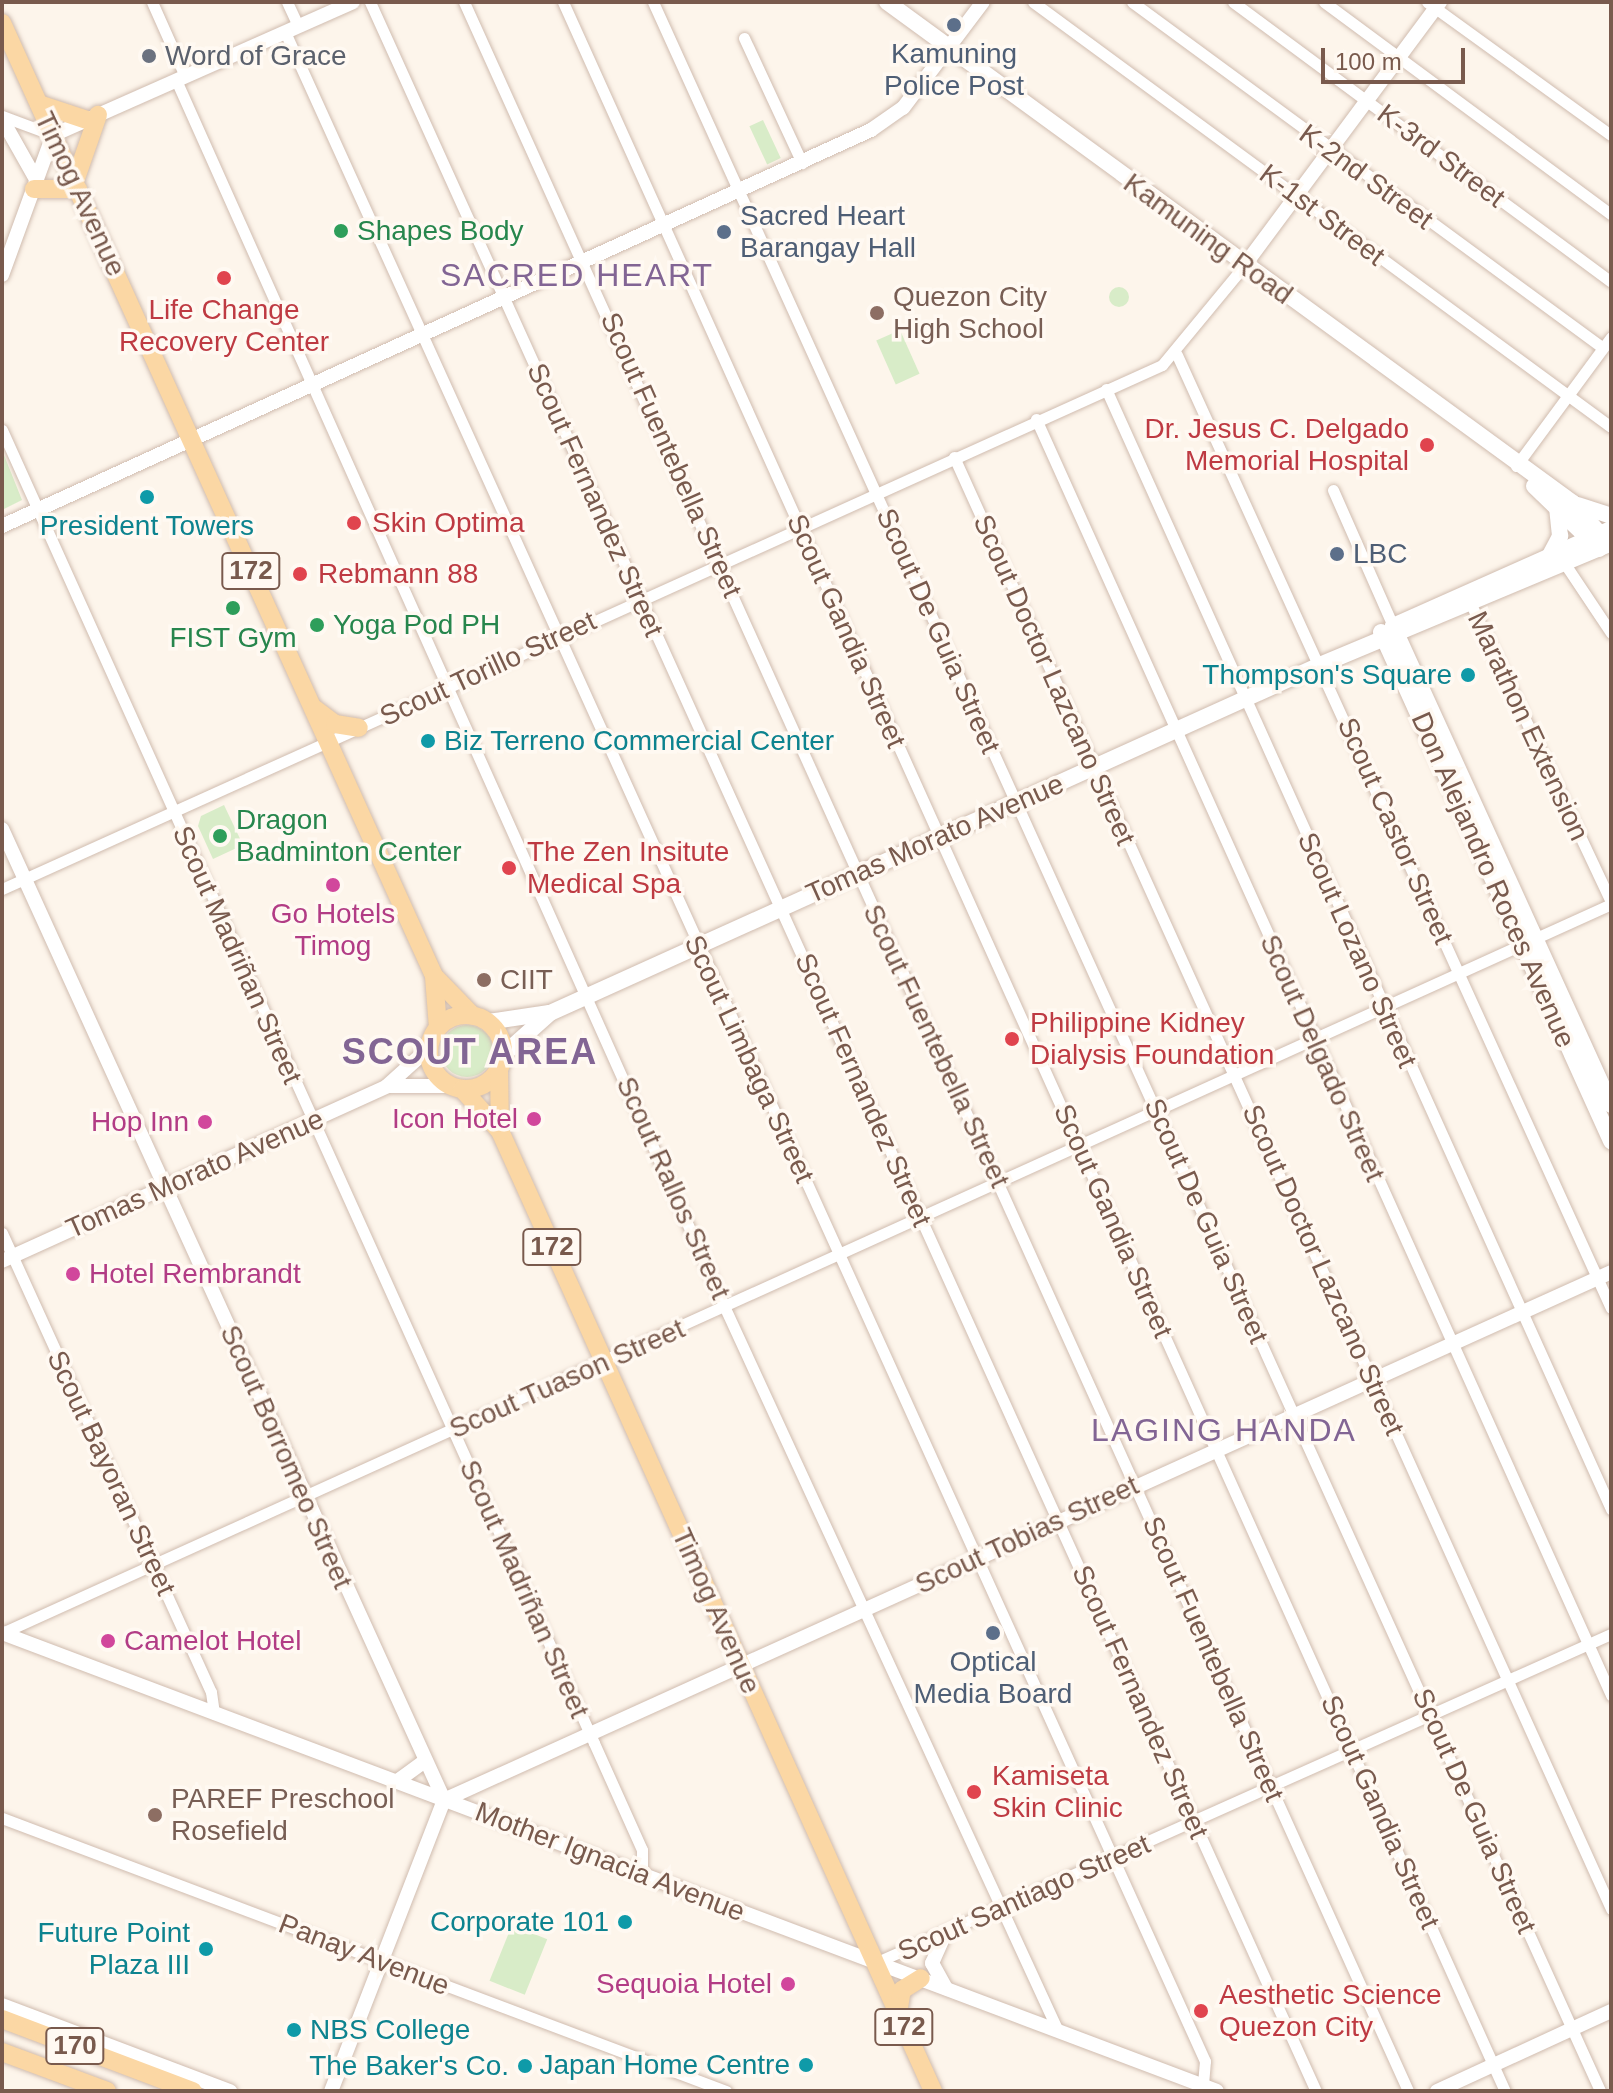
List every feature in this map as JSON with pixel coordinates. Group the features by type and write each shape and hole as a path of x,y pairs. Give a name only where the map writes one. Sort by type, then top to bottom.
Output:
{"main road":[{"name":"Kamuning Road","path":"887,2 1565,504 1602,539"},
{"name":"Timog Avenue","path":"2,23 434,976 438,1028"},
{"path":"36,185 77,186 92,118 39,104"},
{"path":"1557,560 1565,504 1611,516"},
{"name":"Tomas Morato Avenue","path":"480,1019 550,1013 1320,665 1388,630 1469,600 1602,539"},
{"name":"Tomas Morato Avenue","path":"1388,630 1426,624 1469,600"},
{"path":"1411,667 1426,624"},
{"name":"Don Alejandro Roces Avenue","path":"1388,630 1411,667 1482,838"},
{"name":"Don Alejandro Roces Avenue","path":"1388,630 1528,941 1611,1141"},
{"path":"310,705 332,723 359,728"},
{"name":"Don Alejandro Roces Avenue","path":"1528,941 1611,1105"},
{"name":"Timog Avenue","path":"434,976 480,1019"},
{"name":"Tomas Morato Avenue","path":"501,1062 550,1013"},
{"path":"438,1028 480,1019"},
{"name":"172","path":"480,1019 501,1062"},
{"name":"172","path":"438,1028 429,1048 433,1070 457,1088"},
{"name":"Timog Avenue","path":"500,1131 501,1062"},
{"path":"457,1088 484,1085 501,1062"},
{"name":"Timog Avenue","path":"457,1088 500,1131 933,2091"},
{"path":"898,2014 902,1990 921,1978"},
{"name":"170","path":"2,2019 193,2091"},
{"name":"170","path":"2,2052 107,2091"}],"street":[{"name":"Scout Rallos Street","path":"152,2 181,78 312,385 589,995 725,1308 1058,2031"},
{"name":"Scout Limbaga Street","path":"287,2 291,29 422,334 562,636 697,948 979,1557 1205,2061 1210,2088"},
{"path":"2,118 53,135 353,2"},
{"name":"Scout Fernandez Street","path":"370,2 1316,2091"},
{"name":"Scout Fuentebella Street","path":"464,2 1408,2091"},
{"name":"Scout Gandia Street","path":"563,2 1505,2091"},
{"name":"Scout De Guia Street","path":"653,2 1600,2091"},
{"path":"2,526 802,163 894,116 983,2"},
{"name":"K-1st Street","path":"1033,2 1611,427"},
{"name":"K-2nd Street","path":"1132,2 1329,151 1603,348"},
{"name":"K-3rd Street","path":"1233,2 1611,282"},
{"path":"1324,2 1611,214"},
{"path":"1244,266 1434,4 1611,136"},
{"path":"744,38 802,163"},
{"path":"2,118 36,185"},
{"path":"2,275 53,135"},
{"name":"Scout Torillo Street","path":"2,889 1177,355 1244,266"},
{"path":"1522,472 1566,396 1611,337"},
{"name":"Scout Castor Street","path":"1177,355 1460,973 1604,1275 1611,1308"},
{"name":"Scout Lozano Street","path":"1106,389 1611,1509"},
{"name":"Scout Delgado Street","path":"1036,419 1173,732 1611,1695"},
{"name":"Scout Madriñan Street","path":"2,430 642,1850 642,1875"},
{"name":"Scout Doctor Lazcano Street","path":"954,457 1092,768 1235,1075 1611,1909"},
{"name":"Don Alejandro Roces Avenue","path":"1333,490 1388,630"},
{"path":"1557,560 1611,633"},
{"name":"Marathon Extension","path":"1469,600 1611,903"},
{"name":"Scout Borromeo Street","path":"2,829 424,1762 444,1800"},
{"name":"Scout Tuason Street","path":"2,1633 604,1364 1611,903"},
{"name":"Tomas Morato Avenue","path":"7,1259 387,1086 429,1048"},
{"name":"Tomas Morato Avenue","path":"387,1086 457,1088"},
{"name":"Scout Bayoran Street","path":"2,1233 7,1259 154,1565 214,1714"},
{"name":"Scout Tobias Street","path":"444,1800 1134,1485 1604,1275"},
{"name":"Mother Ignacia Avenue","path":"2,1633 1210,2088"},
{"name":"Scout Santiago Street","path":"875,1963 1114,1859 1611,1634"},
{"path":"396,1782 424,1762"},
{"path":"331,2091 444,1800"},
{"name":"Panay Avenue","path":"2,1818 726,2091"},
{"path":"945,1934 932,1963 946,1988"},
{"name":"170","path":"2,2005 230,2091"},
{"path":"1437,2091 1611,2011"}],"green space":[{"path":"763,120 781,158 767,164 749,126"},
{"path":"1119,287 1126,290 1129,297 1126,304 1119,307 1112,304 1109,297 1112,290"},
{"path":"900,330 920,374 896,384 876,341"},
{"path":"2,450 22,500 2,510"},
{"name":"Dragon Badminton Center","path":"224,805 243,845 213,859 198,826 201,816"},
{"path":"467,1025 485,1033 493,1051 485,1069 467,1077 449,1069 441,1051 449,1033"},
{"path":"512,1925 547,1939 525,1995 490,1981"}],"place":[{"name":"Kamuning Police Post","path":"954,25"},
{"name":"Word of Grace","path":"149,56"},
{"name":"Shapes Body","path":"341,231"},
{"name":"Sacred Heart Barangay Hall","path":"724,232"},
{"name":"Life Change Recovery Center","path":"224,278"},
{"name":"Quezon City High School","path":"877,313"},
{"name":"Dr. Jesus C. Delgado Memorial Hospital","path":"1427,445"},
{"name":"President Towers","path":"147,497"},
{"name":"Skin Optima","path":"354,523"},
{"name":"LBC","path":"1337,554"},
{"name":"Rebmann 88","path":"300,574"},
{"name":"FIST Gym","path":"233,608"},
{"name":"Yoga Pod PH","path":"317,625"},
{"name":"Thompson's Square","path":"1468,675"},
{"name":"Biz Terreno Commercial Center","path":"428,741"},
{"name":"Dragon Badminton Center","path":"220,836"},
{"name":"The Zen Insitute Medical Spa","path":"509,868"},
{"name":"Go Hotels Timog","path":"333,885"},
{"name":"CIIT","path":"484,980"},
{"name":"Philippine Kidney Dialysis Foundation","path":"1012,1039"},
{"name":"Icon Hotel","path":"534,1119"},
{"name":"Hop Inn","path":"205,1122"},
{"name":"Hotel Rembrandt","path":"73,1274"},
{"name":"Optical Media Board","path":"993,1633"},
{"name":"Camelot Hotel","path":"108,1641"},
{"name":"Kamiseta Skin Clinic","path":"974,1792"},
{"name":"PAREF Preschool Rosefield","path":"155,1815"},
{"name":"Corporate 101","path":"625,1922"},
{"name":"Future Point Plaza III","path":"206,1949"},
{"name":"Sequoia Hotel","path":"788,1984"},
{"name":"Aesthetic Science Quezon City","path":"1201,2011"},
{"name":"NBS College","path":"294,2030"},
{"name":"Japan Home Centre","path":"806,2065"},
{"name":"The Baker's Co.","path":"525,2066"}],"district":[{"name":"SACRED HEART","path":"577,275"},
{"name":"SCOUT AREA","path":"470,1052"},
{"name":"LAGING HANDA","path":"1224,1430"}]}
